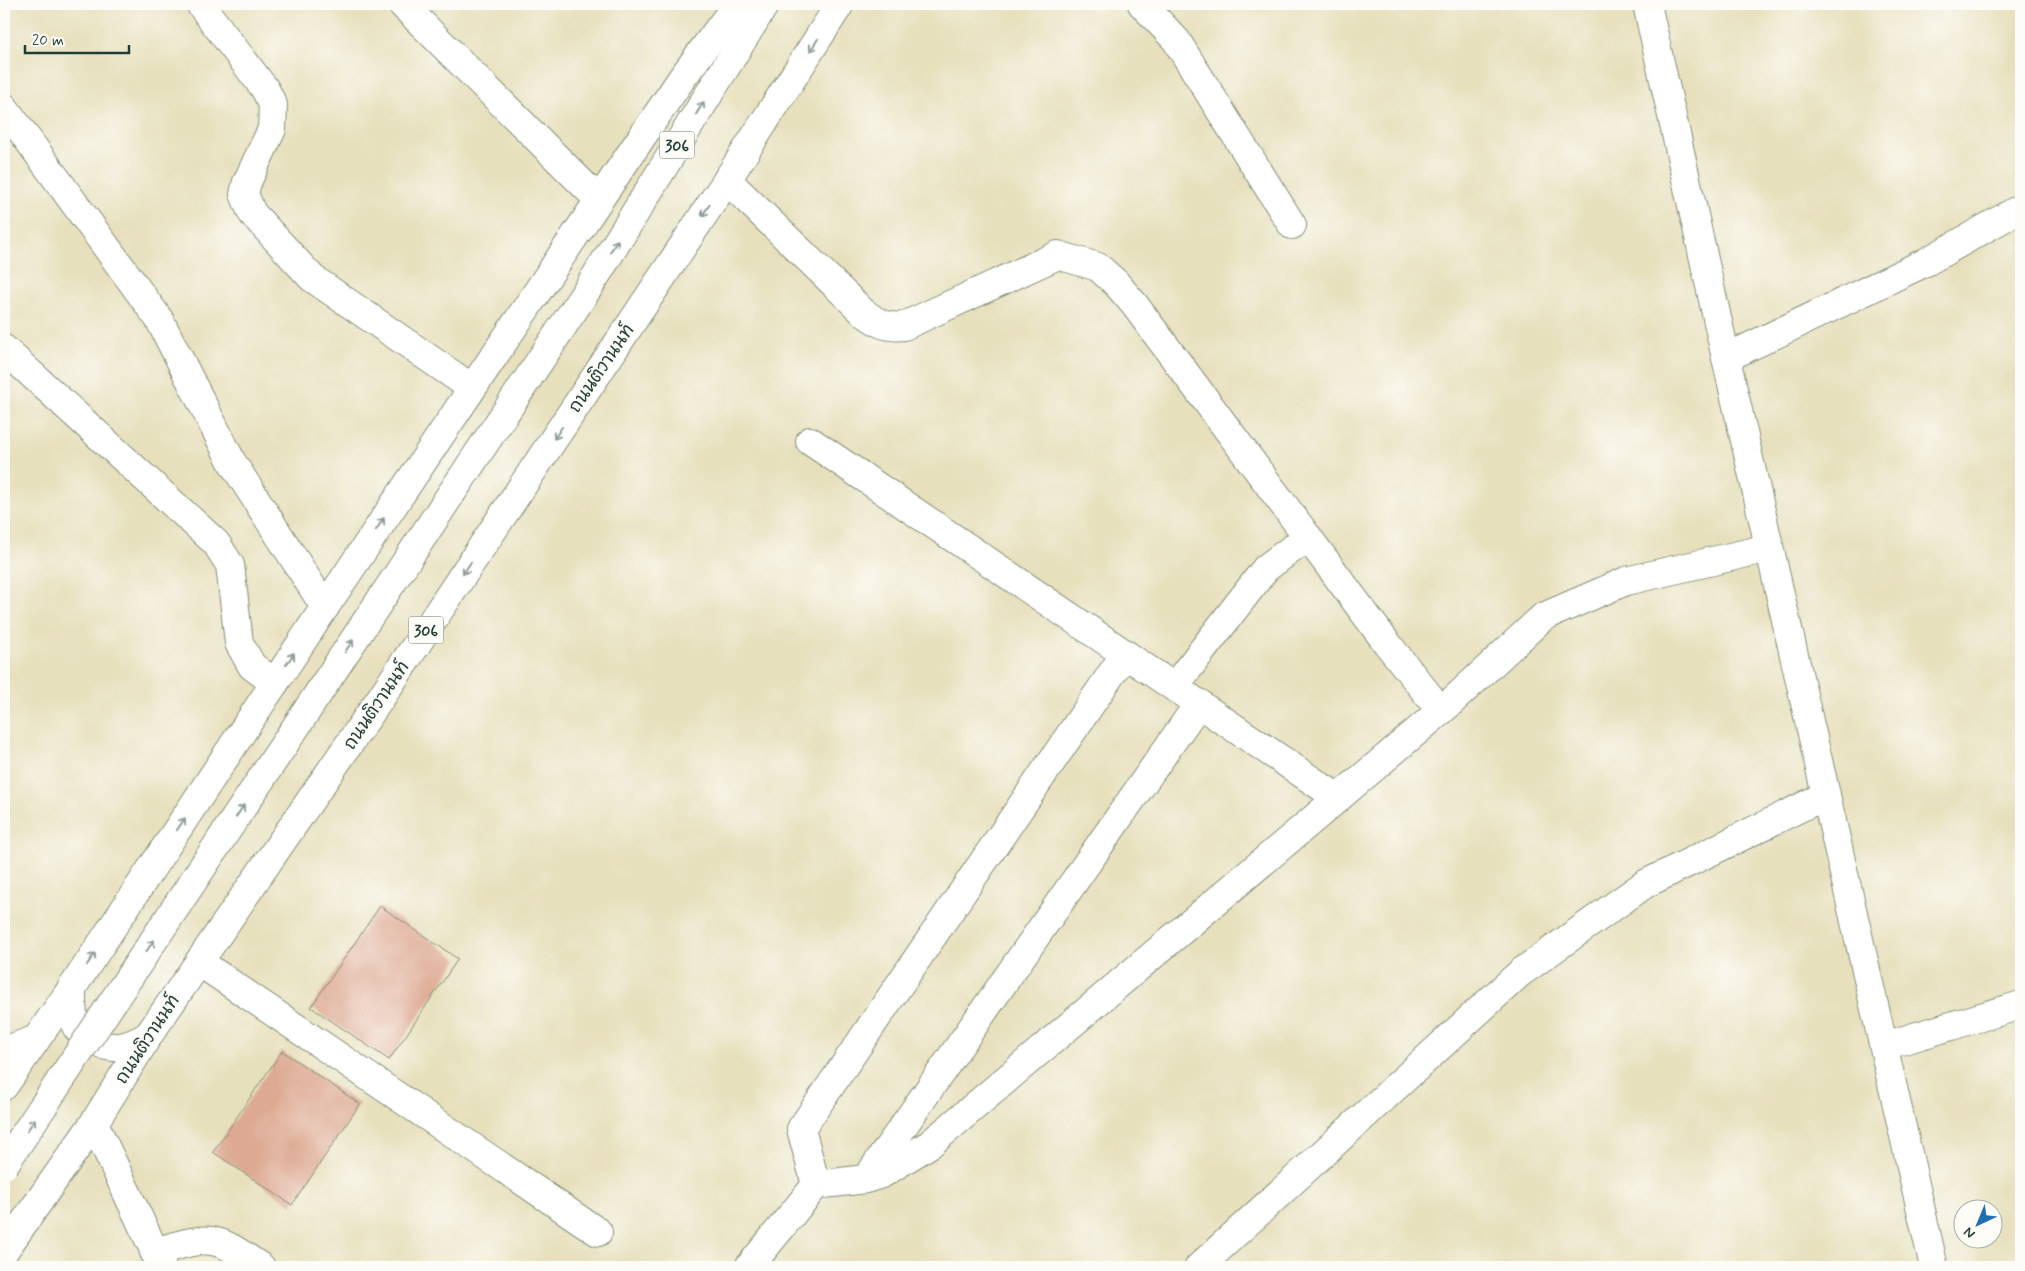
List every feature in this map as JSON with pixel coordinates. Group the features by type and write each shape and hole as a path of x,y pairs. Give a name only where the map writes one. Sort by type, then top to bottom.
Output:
{"main road":[{"path":"200,4 265,88 273,105 272,129 247,182 244,194 252,213 312,278 472,388"},
{"path":"402,4 599,200"},
{"name":"306","path":"4,1086 34,1040 72,988 325,607 599,200 682,78 737,4"},
{"name":"306","path":"4,1165 589,287 765,4"},
{"name":"ถนนติวานนท์","path":"4,1251 94,1123 148,1036 378,702 727,180 840,4"},
{"path":"1142,4 1176,40 1292,225"},
{"path":"1647,4 1769,548 1934,1267"},
{"path":"4,107 159,319 232,462 325,607"},
{"path":"727,180 864,312 879,323 891,327 904,326 1058,255 1098,267 1116,283 1134,304 1386,642 1441,711"},
{"path":"1726,358 1926,262 2021,208"},
{"path":"4,349 216,543 230,565 239,643 252,666 275,683"},
{"path":"810,441 1338,798"},
{"path":"1174,687 1266,568 1308,537"},
{"path":"749,1267 816,1185 866,1179 882,1174 930,1144 1441,711 1543,618 1626,581 1769,548"},
{"path":"816,1185 801,1129 1125,654"},
{"path":"866,1179 1199,703"},
{"path":"1200,1267 1520,973 1645,884 1826,795"},
{"path":"199,962 598,1232"},
{"path":"72,988 72,1012 77,1029 98,1044 115,1049 134,1044 148,1036"},
{"path":"1884,1046 2021,1005"},
{"path":"4,1051 34,1040"},
{"path":"94,1123 158,1260 201,1241 212,1241 228,1246 261,1267"}],"building":[{"path":"380,906 458,959 389,1060 311,1007"},
{"path":"282,1051 360,1104 292,1205 213,1152"}]}
